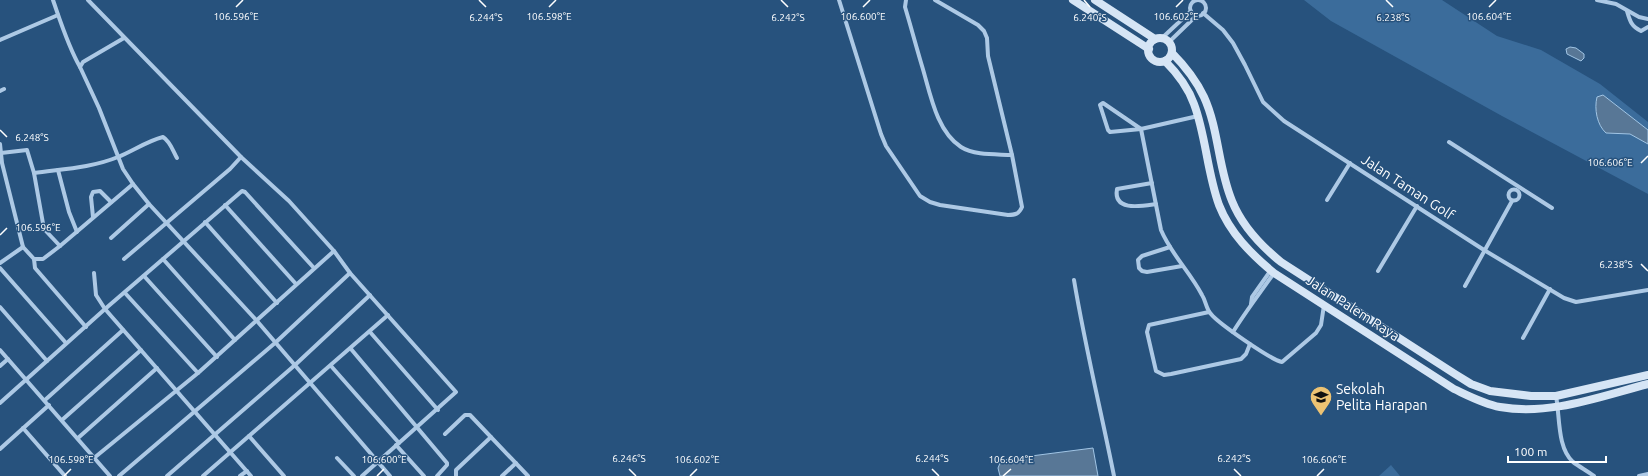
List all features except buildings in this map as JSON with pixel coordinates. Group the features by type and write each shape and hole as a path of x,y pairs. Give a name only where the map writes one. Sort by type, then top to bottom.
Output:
{"street":[{"path":"53,0 72,53 80,66 99,108 118,157 133,184 149,204 257,320 390,476"},
{"path":"88,0 242,157 289,201 334,250 350,273 456,392 438,410 362,476"},
{"path":"839,0 881,134 892,155 920,196 930,202 940,205 1015,215 1022,207 1012,155 988,56 989,48 984,30 935,0"},
{"path":"906,0 905,7 936,114 942,125 955,142 964,148 978,152 1012,155"},
{"path":"1073,0 1149,49"},
{"path":"1095,0 1162,40 1171,45 1172,53 1165,61 1157,61 1151,57 1149,49 1152,42 1162,40 1197,16 1204,13 1205,2 1197,0 1191,4"},
{"path":"1186,0 1191,4"},
{"path":"1597,0 1616,4 1627,11 1648,19"},
{"path":"1162,40 1191,11 1191,4"},
{"path":"1191,11 1197,16"},
{"path":"1627,11 1634,28 1641,31 1648,27"},
{"name":"Jalan Taman Golf","path":"1204,13 1223,30 1233,43 1263,102 1284,121 1484,250 1564,298 1576,302 1648,290"},
{"path":"0,40 58,15"},
{"path":"80,66 83,62 124,38"},
{"name":"Jalan Palem Raya","path":"1172,53 1191,75 1204,99 1211,121 1223,176 1239,217 1251,234 1265,249 1288,266 1471,384 1490,391 1514,395 1556,396 1648,375"},
{"name":"Jalan Palem Raya","path":"1165,61 1183,81 1194,103 1213,186 1222,212 1240,241 1273,271 1454,389 1476,400 1500,407 1530,410 1558,406 1648,384"},
{"path":"1198,116 1141,129 1110,132 1100,105 1103,103 1141,129 1161,230 1170,247 1202,295 1210,312 1217,320 1233,332 1279,362 1284,361 1319,329 1324,305"},
{"path":"34,173 80,167 118,157 163,138 170,145 177,158"},
{"path":"1449,142 1518,189 1552,208"},
{"path":"0,144 1,163 24,247 34,259 35,268 86,327"},
{"path":"1,152 27,150 34,173 44,229 60,246"},
{"path":"124,259 230,169 242,157"},
{"path":"1327,200 1350,163"},
{"path":"58,170 68,212 77,232"},
{"path":"1152,183 1117,189 1118,200 1121,204 1130,206 1156,204"},
{"path":"34,259 43,259 133,184"},
{"path":"1465,286 1512,201 1518,199 1518,189"},
{"path":"1512,201 1509,197 1509,193 1512,190 1518,189"},
{"path":"93,218 91,196 93,192 98,190 101,191 111,202"},
{"path":"0,403 48,361 66,343 242,191 245,191 314,268"},
{"path":"111,238 149,204"},
{"path":"225,205 296,284"},
{"path":"1378,271 1417,206"},
{"path":"205,222 277,302"},
{"path":"0,263 24,247"},
{"path":"1170,247 1142,256 1138,260 1139,268 1147,272 1182,266"},
{"path":"94,458 198,374 334,250"},
{"path":"163,259 235,340"},
{"path":"0,268 66,343"},
{"path":"1233,332 1250,304 1256,300 1273,271"},
{"path":"94,273 96,295 105,309 251,476"},
{"path":"119,476 276,343 350,273"},
{"path":"144,276 217,357"},
{"path":"1074,280 1081,324 1100,405 1114,476"},
{"path":"1523,338 1550,289"},
{"path":"125,293 198,374"},
{"path":"167,476 295,365 370,295"},
{"path":"0,307 48,361"},
{"path":"1210,312 1149,325 1147,332 1156,371 1164,375 1241,359 1246,354 1250,344"},
{"path":"203,476 351,349 388,315"},
{"path":"45,400 123,330"},
{"path":"370,332 438,410"},
{"path":"351,349 448,464 437,476"},
{"path":"0,350 49,404 110,476"},
{"path":"62,420 141,350"},
{"path":"0,366 8,359"},
{"path":"331,366 424,476"},
{"path":"78,438 157,368"},
{"path":"1556,396 1560,435 1570,458 1594,476"},
{"path":"0,449 49,404"},
{"path":"445,434 465,415 469,415 528,476"},
{"path":"23,428 65,476"},
{"path":"249,436 284,476"},
{"path":"456,476 456,470 491,437"},
{"path":"337,458 354,476"},
{"path":"502,476 516,463"},
{"path":"240,476 246,470"},
{"path":"1639,476 1648,474"}],"shaded area":[{"path":"1304,0 1442,0 1497,36 1541,50 1600,84 1648,122 1648,194 1502,116 1331,21"},
{"path":"1570,47 1576,48 1584,54 1584,58 1581,61 1567,54 1566,49"},
{"path":"1603,95 1648,130 1648,144 1630,134 1606,133 1603,130 1598,121 1596,107 1597,97"},
{"path":"1093,448 1098,476 1000,476 998,468 1000,463 1008,459"},
{"path":"1391,465 1400,476 1379,476"}],"place":[{"name":"Sekolah Pelita Harapan","path":"1321,416"}]}
